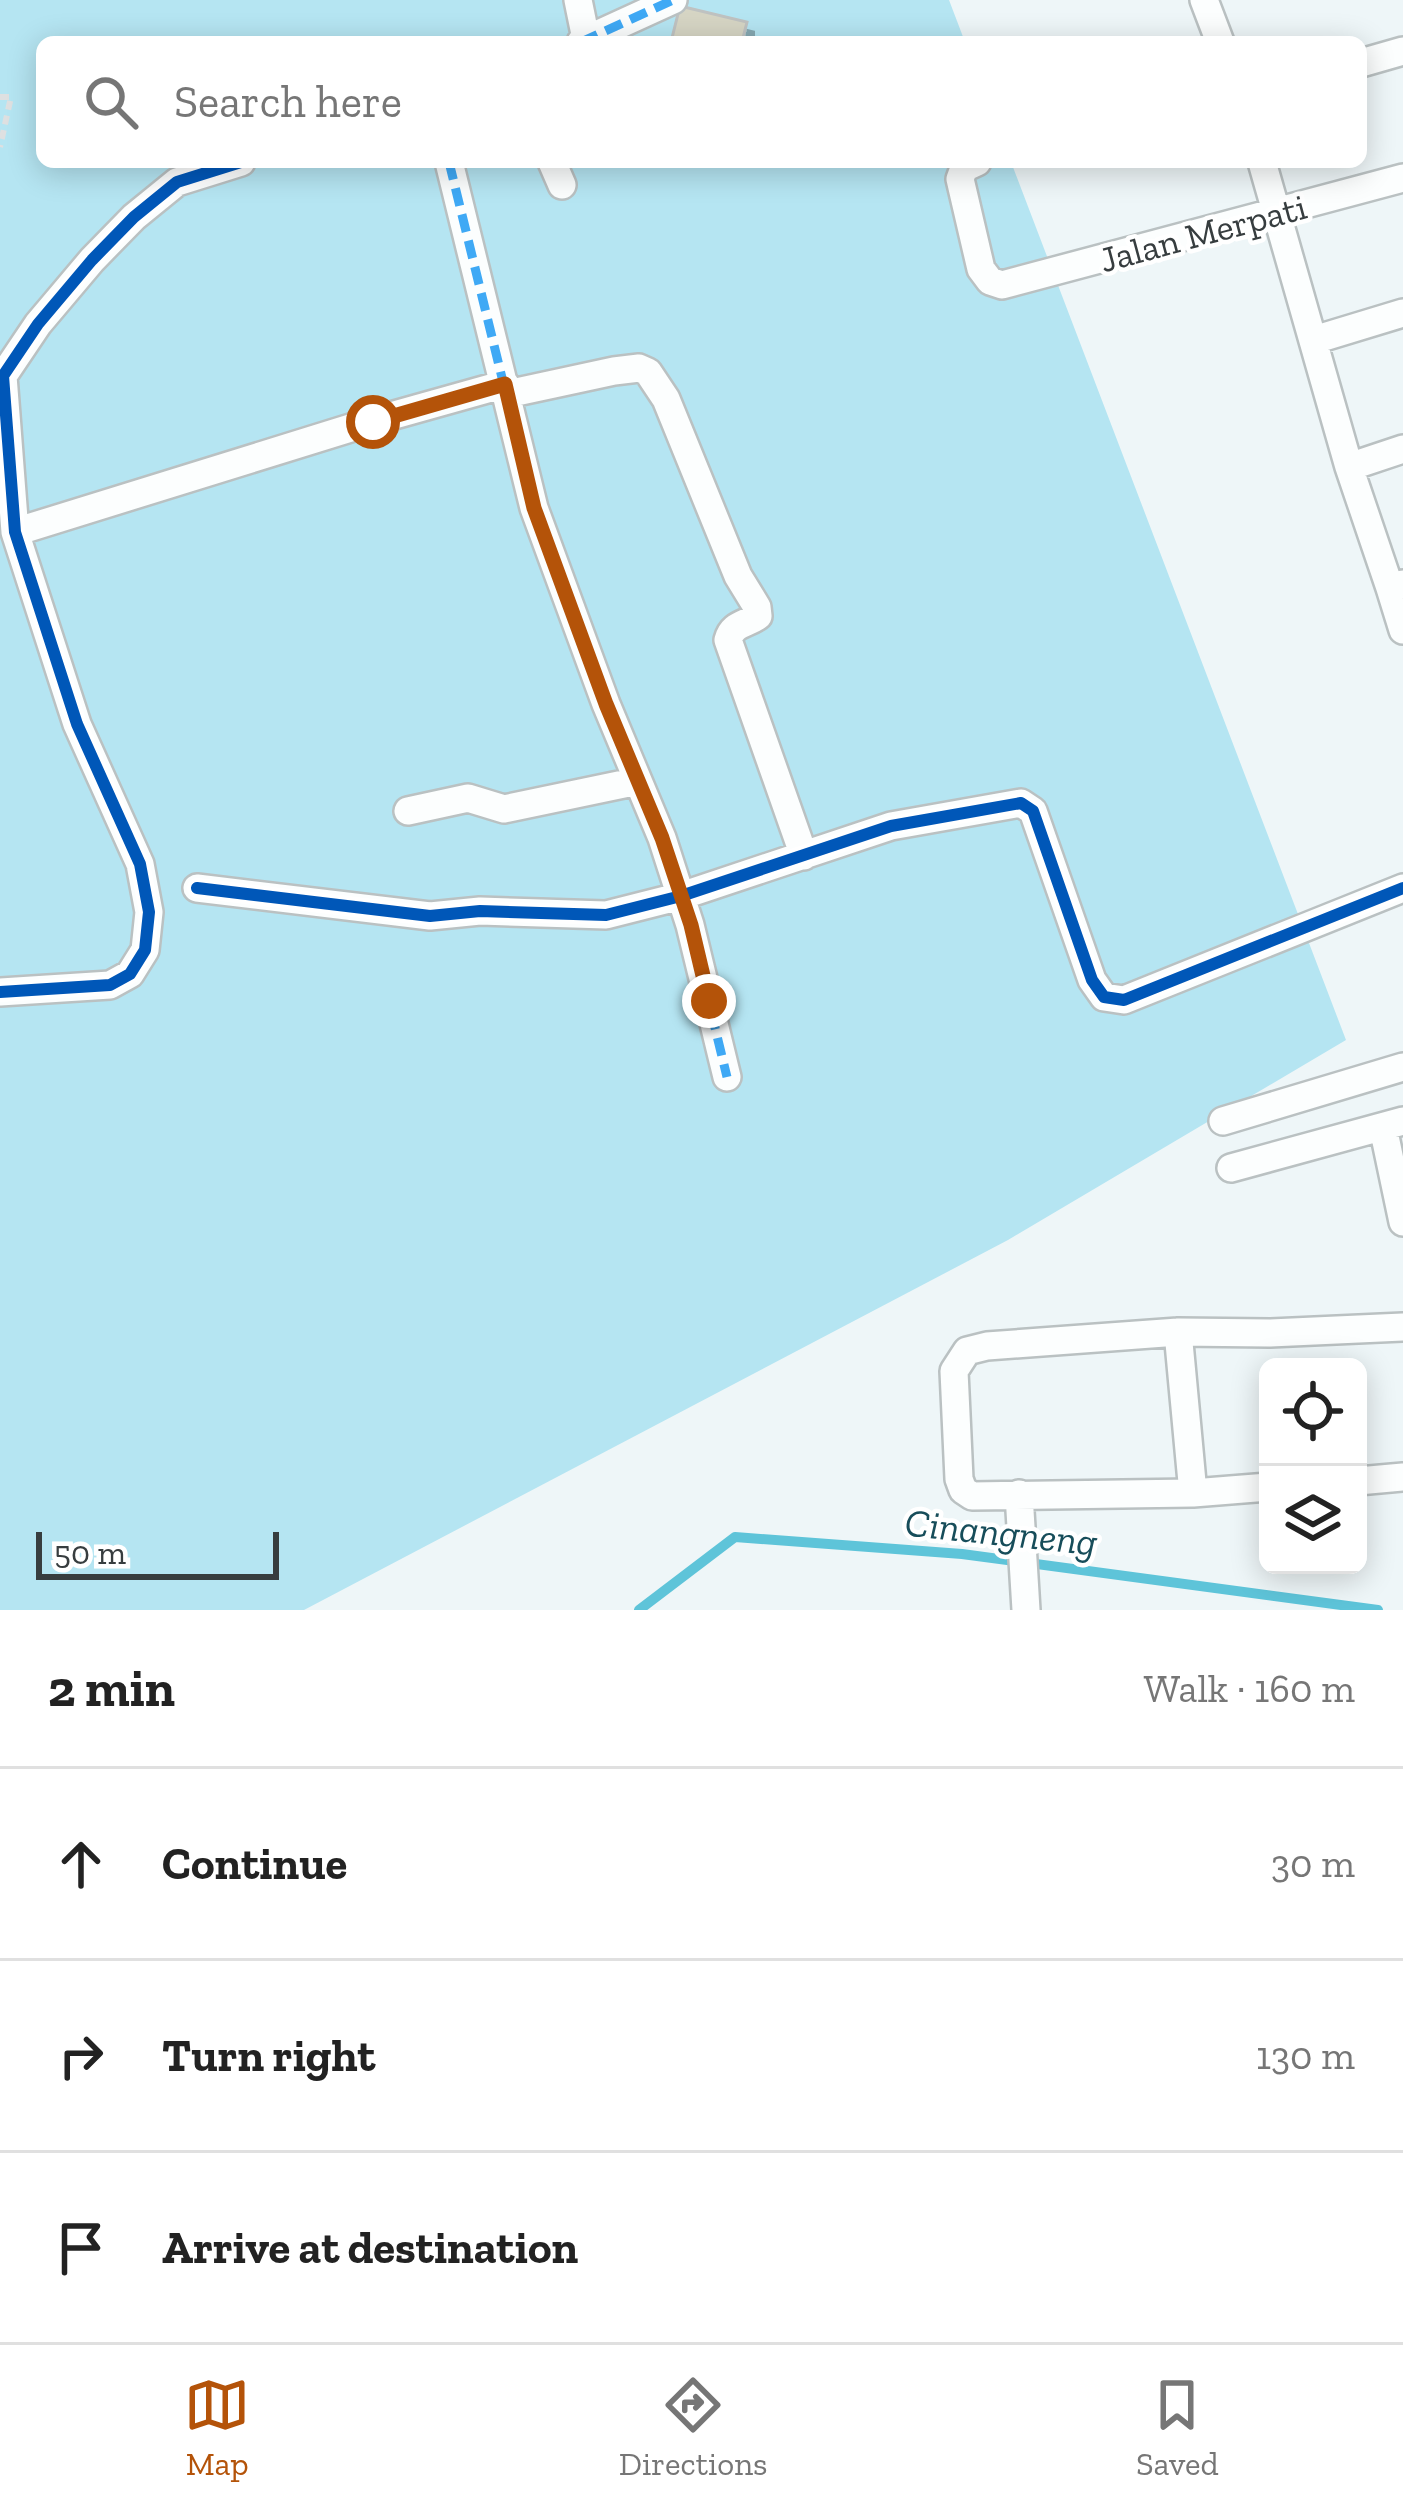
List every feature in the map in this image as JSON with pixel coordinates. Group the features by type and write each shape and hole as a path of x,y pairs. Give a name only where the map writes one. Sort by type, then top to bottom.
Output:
{"street":[{"path":"578,0 583,36"},
{"path":"593,36 673,0"},
{"path":"1204,0 1218,36"},
{"path":"1367,61 1403,51"},
{"path":"0,992 110,985 130,974 145,950 148,912 140,864 77,724 15,532 2,376 38,324 134,217 177,182 222,168"},
{"path":"451,168 534,508 606,704 662,838 727,1077"},
{"name":"Jalan Merpati","path":"964,168 960,178 981,268 990,281 1003,285 1403,178"},
{"path":"1264,168 1349,467 1396,586 1403,630"},
{"path":"1314,340 1403,313"},
{"path":"15,532 373,422 506,389 639,368 648,372 666,399 738,576 758,607 758,616 737,625 728,640 804,856"},
{"path":"1349,467 1403,449"},
{"path":"408,811 468,798 504,809 638,781"},
{"path":"197,888 430,916 480,911 606,915 681,896 891,826 1021,803 1033,811 1092,980 1104,997 1124,1000 1403,888"},
{"path":"1223,1121 1403,1067"},
{"path":"1231,1168 1393,1124 1403,1222"},
{"path":"1259,1488 972,1496 963,1490 957,1461 954,1371 967,1351 987,1346 1178,1332 1403,1327"},
{"path":"1178,1332 1193,1493"},
{"path":"1367,1479 1403,1477"},
{"path":"1019,1494 1026,1610"}],"path":[{"path":"0,97 11,97 0,146"}],"shaded area":[{"path":"0,0 949,0 963,36 36,36 36,168 1013,168 1346,1040 1008,1240 304,1610 0,1610"}],"building":[{"path":"680,6 747,22 744,36 672,36"}],"waterway":[{"name":"Cinangneng","path":"639,1610 735,1537 962,1554 1378,1610"}],"marked path":[{"path":"594,36 673,0"},
{"path":"450,168 534,508 606,704 662,838 690,925 727,1077"}],"cycle path":[{"path":"0,992 110,985 130,974 145,950 149,912 140,864 77,724 15,532 3,376 38,324 134,217 177,182 222,168"},
{"path":"197,888 430,916 480,911 606,915 681,896 891,826 1021,803 1033,811 1092,980 1104,997 1124,1000 1403,888"}],"route":[{"path":"373,422 505,384 534,508 606,704 662,838 691,925 709,1001"}]}
